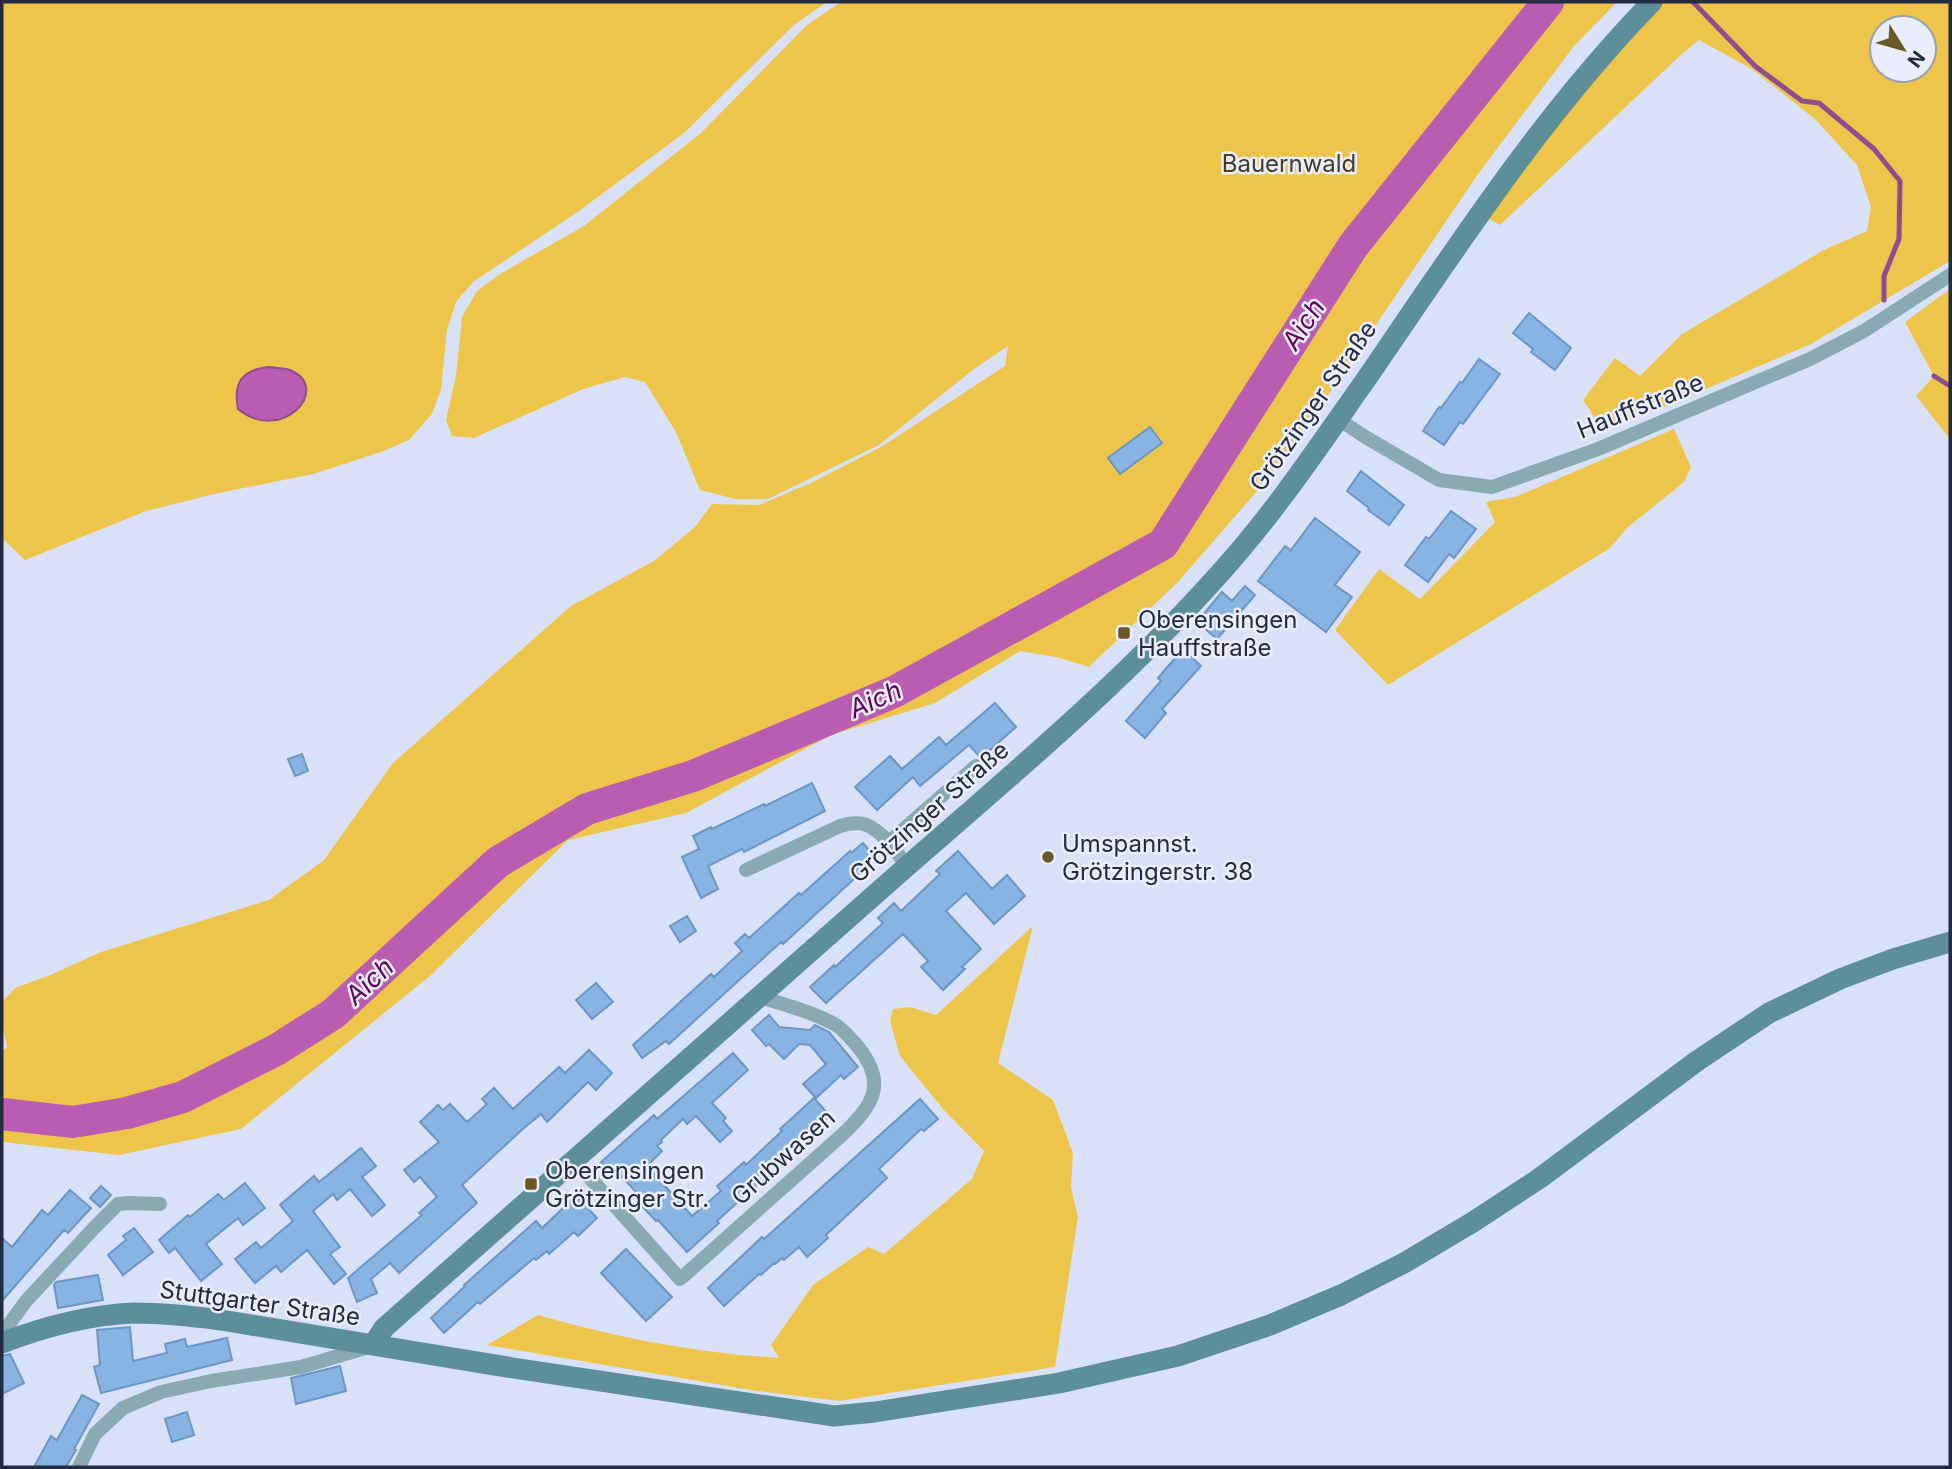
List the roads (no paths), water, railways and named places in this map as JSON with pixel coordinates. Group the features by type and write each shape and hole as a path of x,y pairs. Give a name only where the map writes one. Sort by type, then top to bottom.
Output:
{"main road":[{"name":"Grötzinger Straße","path":"373,1345 384,1328 984,800 1151,647 1184,613 1261,524 1555,111 1616,39 1652,2"},
{"name":"Stuttgarter Straße","path":"2,1343 29,1332 76,1321 133,1313 176,1314 834,1416 876,1412 1059,1383 1178,1356 1270,1325 1341,1295 1404,1263 1540,1178 1697,1061 1769,1013 1850,975 1950,942"}],"street":[{"name":"Hauffstraße","path":"1338,419 1439,480 1492,487 1598,449 1810,359 1864,331 1950,275"},
{"path":"889,842 976,766"},
{"path":"746,870 854,822 865,824 877,831 907,866"},
{"name":"Grubwasen","path":"575,1160 680,1279 687,1273 842,1135 863,1115 870,1102 874,1074 868,1060 838,1026 760,997"},
{"path":"2,1334 26,1301 118,1204 160,1204"},
{"path":"79,1467 95,1434 123,1408 160,1392 300,1367 373,1345"}],"waterway":[{"name":"Aich","path":"2,1114 73,1122 127,1113 183,1097 276,1050 333,1014 498,862 587,809 693,776 894,692 1163,544 1353,246 1548,2"},
{"path":"1693,2 1755,66 1802,101 1819,103 1874,149 1900,181 1899,239 1884,276 1884,300"},
{"path":"1934,376 1950,386"}],"place":[{"name":"Oberensingen Hauffstraße","path":"1124,633"},
{"name":"Umspannst. Grötzingerstr. 38","path":"1048,857"},
{"name":"Oberensingen Grötzinger Str.","path":"531,1184"}],"park label":[{"name":"Bauernwald","path":"1289,163"}]}
